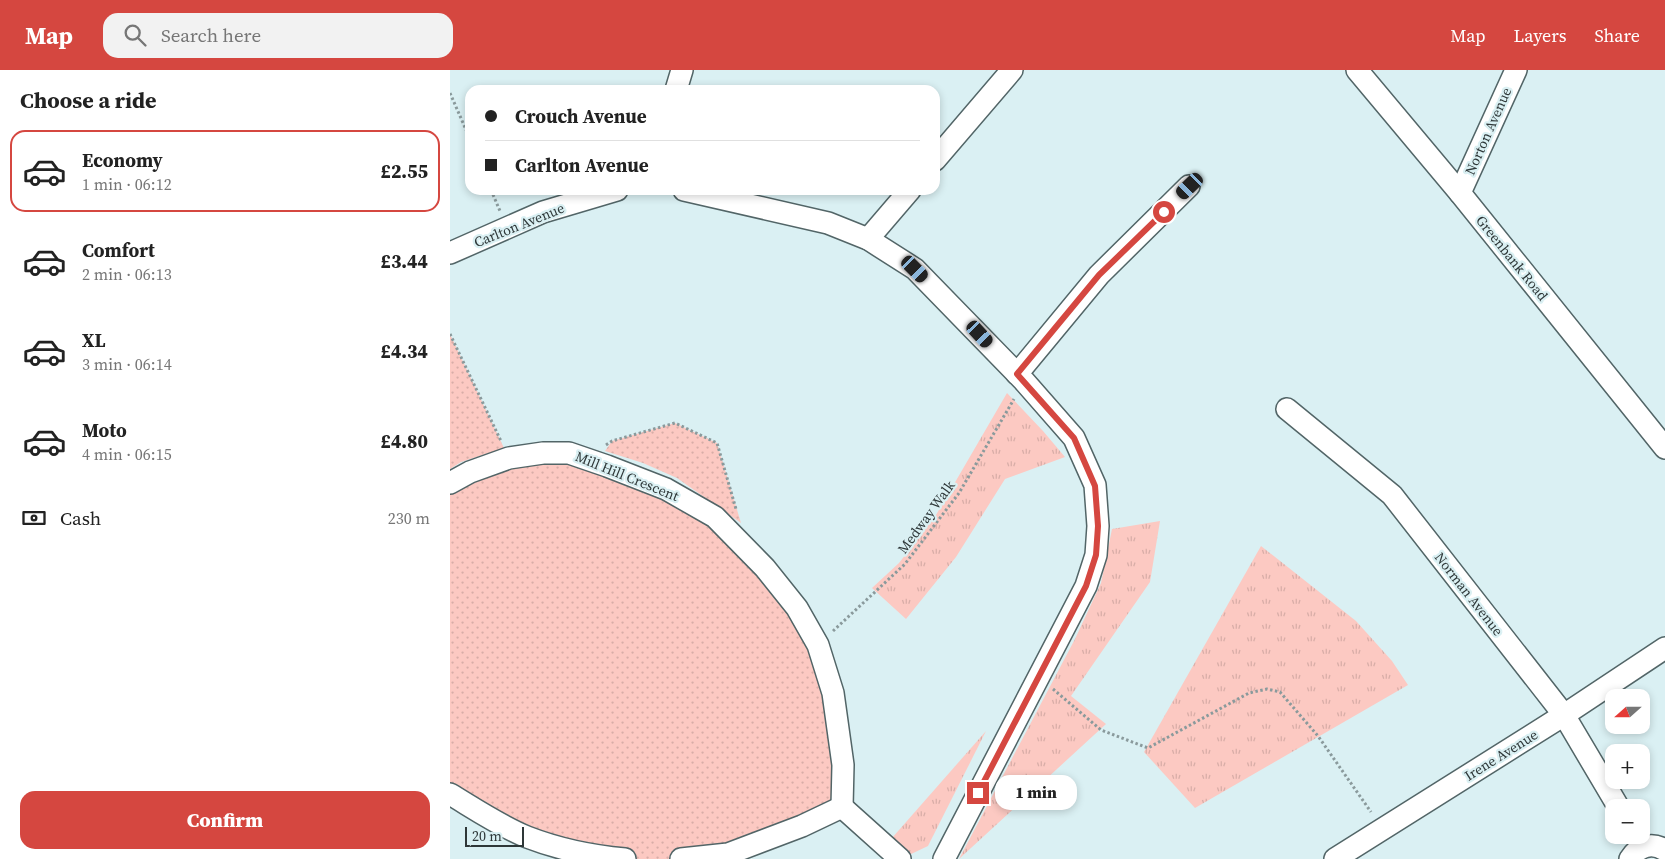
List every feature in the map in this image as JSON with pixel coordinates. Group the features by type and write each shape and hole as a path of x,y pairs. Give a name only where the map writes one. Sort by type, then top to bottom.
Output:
{"street":[{"path":"678,85 682,70"},
{"path":"940,154 1012,70"},
{"name":"Greenbank Road","path":"1357,70 1460,193 1665,448"},
{"name":"Norton Avenue","path":"1460,193 1516,70"},
{"path":"1021,378 1099,275 1190,186"},
{"name":"Carlton Avenue","path":"450,253 543,212 600,195"},
{"path":"706,195 828,223 868,239 915,269 980,334 1074,438 1095,486 1098,526 1096,555 1086,586 944,859"},
{"path":"868,239 906,195"},
{"name":"Norman Avenue","path":"1287,409 1392,495 1564,715 1614,799"},
{"name":"Mill Hill Crescent","path":"450,483 470,472 509,458 569,453 666,489 715,517 766,568 797,608 818,645 832,694 843,765 842,807"},
{"name":"Irene Avenue","path":"1335,859 1564,715 1665,648"},
{"path":"450,794 495,821 527,837 553,846 598,856 625,859"},
{"path":"682,859 728,854 802,826 842,807 900,859"},
{"path":"1636,847 1651,845 1665,850"}],"path":[{"path":"450,94 465,128"},
{"path":"450,334 509,458"},
{"name":"Medway Walk","path":"818,645 905,564 959,493 1021,378"},
{"path":"587,459 612,441 675,423 717,443 738,515"},
{"path":"1039,677 1100,730 1148,748 1249,693 1268,689 1280,692 1318,736 1383,829"}],"green space":[{"path":"450,334 504,448 461,462 450,469"},
{"path":"1007,393 1065,457 1005,479 956,557 906,619 872,588 899,563 936,515"},
{"path":"675,423 717,443 741,523 677,478 643,463 605,451 612,441"},
{"path":"569,453 721,523 818,645 842,807 681,859 625,859 598,856 450,794 450,483"},
{"path":"1160,521 1150,582 1071,696 1106,724 959,859 1075,639 1101,583 1112,529"},
{"path":"1261,546 1356,621 1392,661 1408,685 1195,808 1144,752"},
{"path":"986,731 928,846 909,855 892,838"}],"route":[{"path":"978,793 1086,586 1096,555 1098,526 1095,486 1074,438 1017,374 1099,275 1164,212"}]}
